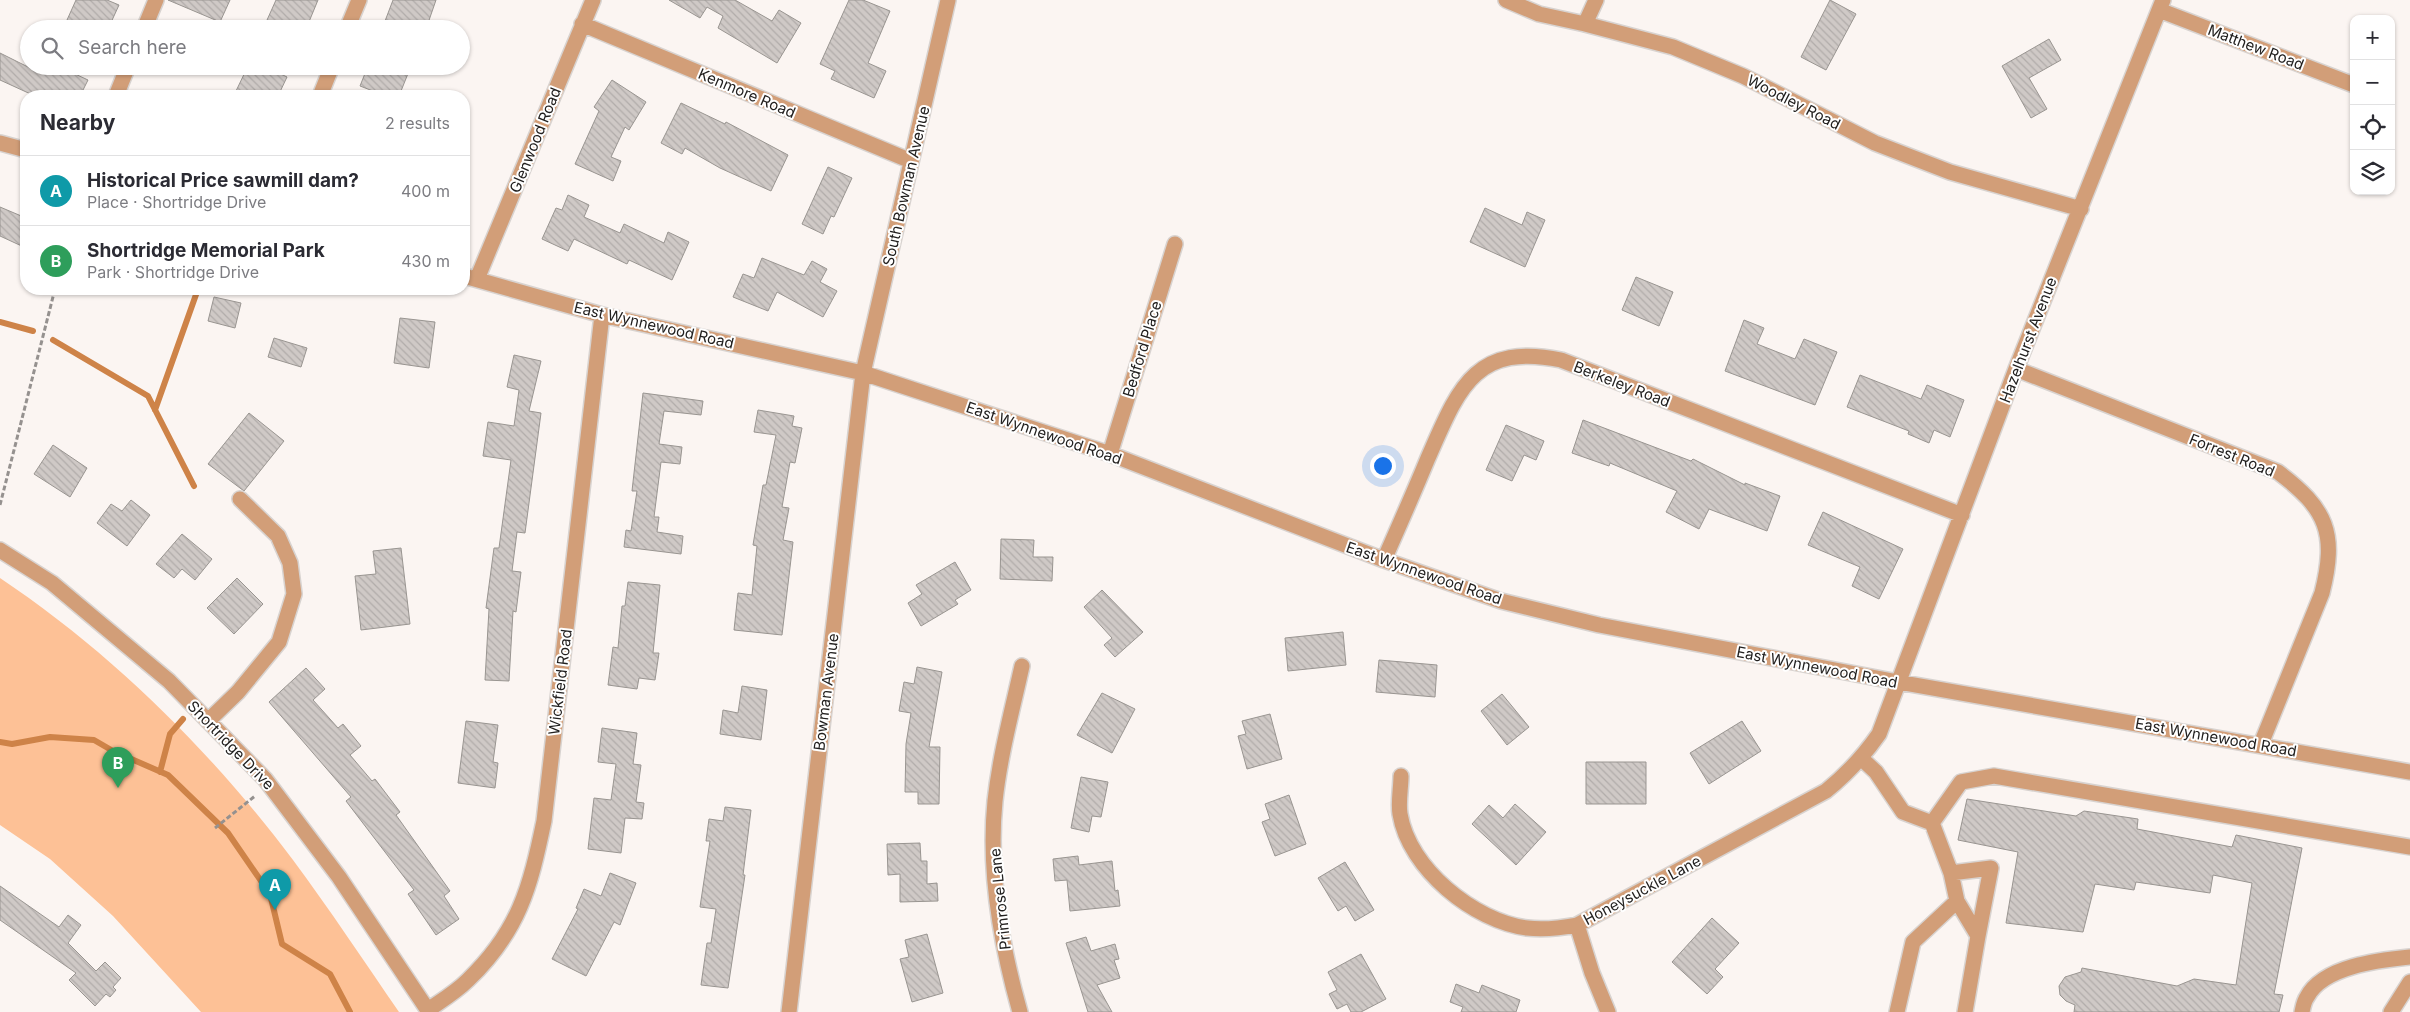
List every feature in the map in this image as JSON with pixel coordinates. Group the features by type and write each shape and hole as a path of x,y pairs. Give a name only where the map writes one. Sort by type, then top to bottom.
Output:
{"street":[{"path":"148,20 156,0"},
{"path":"351,20 359,0"},
{"name":"Glenwood Road","path":"471,278 593,0"},
{"name":"South Bowman Avenue","path":"863,373 948,0"},
{"name":"Woodley Road","path":"1506,0 1539,14 1673,47 1743,76 1875,143 1950,172 2081,209"},
{"path":"1585,24 1596,0"},
{"name":"Matthew Road","path":"2161,5 2350,83"},
{"name":"Hazelhurst Avenue","path":"1898,682 1908,662 2016,370 2161,5"},
{"name":"Kenmore Road","path":"582,24 911,161"},
{"path":"118,90 124,75"},
{"path":"322,90 328,75"},
{"path":"0,143 20,148"},
{"name":"Bedford Place","path":"1110,454 1174,244"},
{"name":"East Wynnewood Road","path":"471,278 602,315 863,373 1110,454 1384,560 1501,601 1599,625 1898,682 2261,744 2410,772"},
{"name":"Wickfield Road","path":"429,1011 467,982 492,955 509,931 523,904 532,877 544,821 602,315"},
{"name":"Berkeley Road","path":"1384,560 1454,400 1476,373 1502,360 1518,355 1537,355 1561,360 1962,515"},
{"name":"Forrest Road","path":"2016,370 2278,472 2293,484 2318,511 2327,528 2330,548 2328,571 2322,593 2261,744"},
{"name":"Bowman Avenue","path":"789,1012 863,373"},
{"path":"208,720 238,692 279,642 294,594 290,563 278,536 240,499"},
{"name":"Shortridge Drive","path":"0,550 52,583 169,681 270,785 339,877 429,1011"},
{"name":"Primrose Lane","path":"1020,1012 1011,981 1000,923 993,862 994,803 998,771 1022,666"},
{"name":"Honeysuckle Lane","path":"1401,776 1399,812 1404,831 1425,867 1449,892 1467,905 1507,924 1528,928 1552,929 1577,926 1826,791 1862,759 1879,734 1898,682"},
{"path":"1862,759 1876,772 1903,812 1932,823 1950,873 1957,901 1978,936"},
{"path":"1932,823 1961,782 1994,776 2410,847"},
{"path":"1950,873 1991,868 1965,1012"},
{"path":"1897,1012 1913,942 1957,901"},
{"path":"1577,926 1592,973 1608,1012"},
{"path":"2302,1012 2307,996 2325,978 2372,960 2410,957"},
{"path":"2390,1012 2410,982"}],"path":[{"path":"0,505 53,295"},
{"path":"215,828 270,785"}],"shaded area":[{"path":"0,578 41,607 121,672 194,743 229,781 293,860 399,1012 201,1012 113,916 50,859 0,825"}],"building":[{"path":"76,0 107,0 119,5 112,20 67,20"},
{"path":"168,0 230,0 221,20 215,20"},
{"path":"276,0 318,0 310,20 267,20"},
{"path":"393,0 436,0 429,20 385,20"},
{"path":"669,0 735,0 772,21 779,10 801,23 777,63 718,28 723,16 707,7 700,18"},
{"path":"849,0 863,0 890,11 868,63 886,71 874,98 831,79 835,71 820,64"},
{"path":"1830,0 1856,14 1826,70 1801,57"},
{"path":"2049,39 2061,60 2029,78 2047,109 2031,118 2002,66"},
{"path":"0,53 20,63 20,75 77,75 88,80 83,90 22,90 0,80"},
{"path":"244,75 283,75 287,77 281,90 236,90"},
{"path":"364,75 407,75 401,90 370,90 360,86"},
{"path":"612,80 646,102 629,130 625,127 611,157 621,161 613,181 575,164 599,111 594,107"},
{"path":"681,103 725,124 726,122 788,155 771,191 720,168 685,148 682,154 661,143"},
{"path":"828,167 852,178 834,217 831,216 823,234 802,224"},
{"path":"568,195 589,205 584,217 620,233 624,224 664,243 668,232 689,242 672,280 629,260 627,264 574,239 568,251 542,239 556,208 562,210"},
{"path":"0,207 20,215 20,245 0,236"},
{"path":"1485,208 1522,225 1527,212 1545,220 1525,267 1470,242"},
{"path":"762,258 804,275 812,261 827,269 820,282 837,291 823,317 777,292 768,311 733,297 743,274 754,278"},
{"path":"1636,277 1673,292 1659,326 1622,310"},
{"path":"214,297 241,303 235,328 208,321"},
{"path":"400,318 435,322 429,368 394,363"},
{"path":"1744,320 1764,328 1757,344 1795,359 1804,339 1837,352 1815,405 1725,371"},
{"path":"274,338 307,348 301,367 268,357"},
{"path":"514,355 541,361 529,411 541,413 525,533 517,532 512,571 521,572 516,612 513,611 509,681 485,680 489,609 486,608 494,548 499,548 511,460 483,456 488,422 514,426 519,390 507,387"},
{"path":"1860,375 1921,399 1927,385 1964,400 1950,437 1934,430 1929,443 1908,434 1909,431 1847,407"},
{"path":"643,393 703,401 701,415 664,411 659,444 682,447 680,464 661,462 654,517 659,517 657,532 683,536 681,554 624,547 626,530 631,531 637,491 632,491"},
{"path":"758,410 794,416 792,426 802,428 795,463 790,462 782,507 789,508 783,540 793,542 782,635 734,630 738,593 752,595 757,546 753,545 763,485 766,485 776,435 754,432"},
{"path":"249,413 284,441 244,491 208,464"},
{"path":"1583,420 1691,461 1693,459 1745,485 1745,483 1780,496 1767,531 1709,509 1699,529 1666,512 1677,491 1610,463 1609,466 1572,453"},
{"path":"1506,425 1544,441 1536,460 1524,455 1512,481 1486,470"},
{"path":"53,445 87,468 70,497 34,474"},
{"path":"131,500 150,515 127,546 97,523 111,504 122,511"},
{"path":"1823,512 1903,549 1879,599 1852,586 1860,567 1808,545"},
{"path":"182,534 212,559 195,580 182,569 174,578 156,564"},
{"path":"1001,539 1034,540 1033,557 1053,557 1052,581 1000,579"},
{"path":"401,548 410,624 361,630 355,576 376,574 373,551"},
{"path":"955,562 971,590 955,600 958,604 921,626 908,603 922,594 916,585"},
{"path":"237,578 263,604 234,634 207,608"},
{"path":"628,582 660,585 653,653 659,653 655,680 639,678 637,689 608,685 613,647 618,648 622,606 625,606"},
{"path":"1102,590 1143,632 1115,657 1104,645 1112,638 1084,607"},
{"path":"1343,632 1346,665 1288,671 1285,638"},
{"path":"1379,660 1437,665 1435,697 1376,692"},
{"path":"917,667 942,672 929,747 940,747 939,804 918,804 918,792 905,792 906,744 911,713 899,711 904,682 914,684"},
{"path":"306,668 325,689 313,700 338,728 343,724 361,746 350,755 372,781 375,779 400,812 396,815 450,891 444,896 459,919 436,935 408,894 414,890 346,801 351,797 269,702"},
{"path":"742,686 767,690 761,740 720,734 723,710 738,713"},
{"path":"1102,693 1135,709 1112,753 1077,735"},
{"path":"1502,694 1529,727 1507,745 1481,711"},
{"path":"1270,714 1282,759 1247,769 1238,736 1246,734 1242,721"},
{"path":"466,721 498,725 493,762 498,763 495,788 458,783"},
{"path":"1742,721 1761,751 1709,784 1690,753"},
{"path":"602,728 637,733 633,764 641,765 636,802 644,803 642,819 625,818 621,853 588,849 594,798 611,800 616,764 598,762"},
{"path":"1586,762 1646,762 1646,804 1586,804"},
{"path":"1081,777 1108,782 1101,817 1092,816 1089,832 1071,828"},
{"path":"1289,795 1306,844 1275,856 1262,822 1270,819 1265,804"},
{"path":"1967,799 2076,816 2084,811 2138,819 2137,829 2232,847 2236,835 2302,848 2274,994 2283,995 2279,1012 2074,1012 2075,1005 2066,1001 2060,995 2059,986 2065,977 2081,972 2082,968 2177,986 2194,979 2236,985 2252,883 2213,875 2210,893 2136,882 2134,890 2095,884 2083,932 2006,923 2018,852 1958,840"},
{"path":"1515,804 1546,832 1516,865 1472,824 1489,805 1503,818"},
{"path":"725,807 751,810 743,875 745,875 728,988 701,985 707,943 711,943 716,909 700,907 710,841 706,841 709,819 723,821"},
{"path":"920,843 921,861 927,861 927,884 937,883 938,901 900,902 900,874 888,875 887,844"},
{"path":"1078,856 1079,865 1112,861 1115,891 1118,890 1120,906 1070,911 1067,880 1055,881 1053,859"},
{"path":"1345,862 1374,910 1355,921 1346,906 1338,911 1318,878"},
{"path":"610,873 636,883 620,925 614,922 586,976 552,959 578,909 576,908 584,889 601,896"},
{"path":"0,886 59,927 68,915 81,925 68,943 96,971 105,962 121,978 113,987 116,990 110,997 106,994 95,1006 69,980 76,973 0,920"},
{"path":"1712,918 1739,943 1715,969 1723,977 1707,994 1672,962"},
{"path":"927,934 943,993 912,1002 900,959 909,957 905,940"},
{"path":"1086,937 1091,951 1115,944 1119,959 1114,960 1120,978 1097,985 1112,1012 1088,1012 1066,943"},
{"path":"1361,954 1386,999 1361,1012 1351,1012 1347,1004 1337,1009 1329,994 1337,990 1328,972"},
{"path":"1456,984 1479,993 1482,985 1520,1000 1516,1012 1461,1012 1463,1007 1450,1002"}],"waterway":[{"path":"155,410 196,295"},
{"path":"0,322 33,331"},
{"path":"53,340 148,396 194,486"},
{"path":"160,772 170,734 183,719"},
{"path":"0,742 12,744 50,737 94,740 113,751 168,775 228,833 270,894 282,944 330,974 350,1012"}],"place":[{"name":"Shortridge Memorial Park","path":"118,788"},
{"name":"Historical Price sawmill dam?","path":"275,910"}]}
